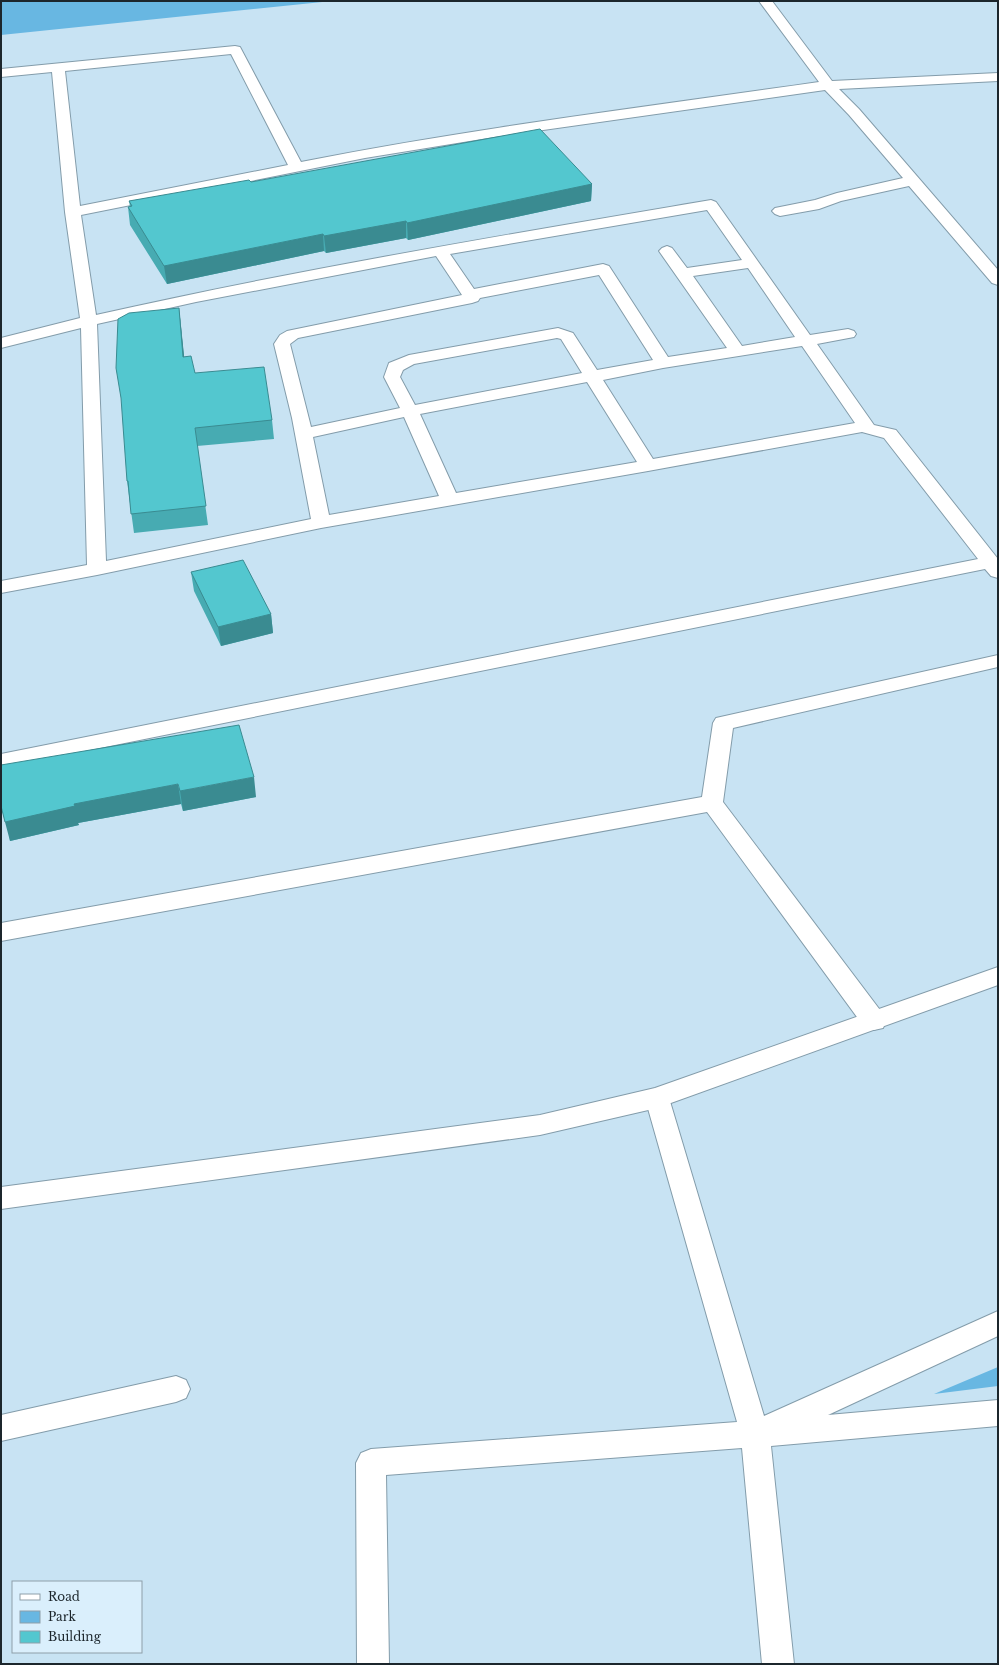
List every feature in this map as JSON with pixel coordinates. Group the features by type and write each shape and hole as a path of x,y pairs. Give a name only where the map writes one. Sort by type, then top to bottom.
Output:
{"street":[{"path":"765,1 828,85 854,112 998,280"},
{"path":"1,73 235,50 297,168"},
{"path":"58,68 73,212 89,321 97,569"},
{"path":"73,212 364,154 494,133 828,85 998,77"},
{"path":"780,211 819,204 837,197 912,181"},
{"path":"1,343 89,321 196,297 440,251 711,205 868,429"},
{"path":"321,522 304,434 282,344 286,338 293,334 472,298 440,251"},
{"path":"667,251 737,351"},
{"path":"683,274 752,263"},
{"path":"470,295 603,269 663,363"},
{"path":"450,500 410,411 392,377 395,367 409,360 558,333 567,336 648,466"},
{"path":"304,434 410,411 663,363 848,334"},
{"path":"1,587 97,569 321,522 648,466 862,427 890,434 994,567 1,761"},
{"path":"874,1021 712,803 723,723 998,662"},
{"path":"1,932 712,803"},
{"path":"1,1198 540,1125 657,1098 998,976"},
{"path":"657,1098 755,1434 778,1664"},
{"path":"755,1434 998,1323"},
{"path":"1,1428 176,1389"},
{"path":"373,1664 371,1463 755,1434 998,1413"}],"green space":[{"path":"1,1 332,1 1,35"},
{"path":"998,1367 998,1386 934,1394"}],"building":[{"path":"540,129 592,184 407,223 406,221 324,236 323,234 164,266 128,207 132,206 129,201 249,180 251,182"},
{"path":"179,308 183,357 191,356 195,373 264,367 272,420 195,428 206,506 131,514 121,398 116,368 118,319 129,313"},
{"path":"243,560 271,614 218,627 191,572"},
{"path":"239,725 254,777 180,791 178,784 74,804 75,806 5,822 1,806 1,765"}]}
